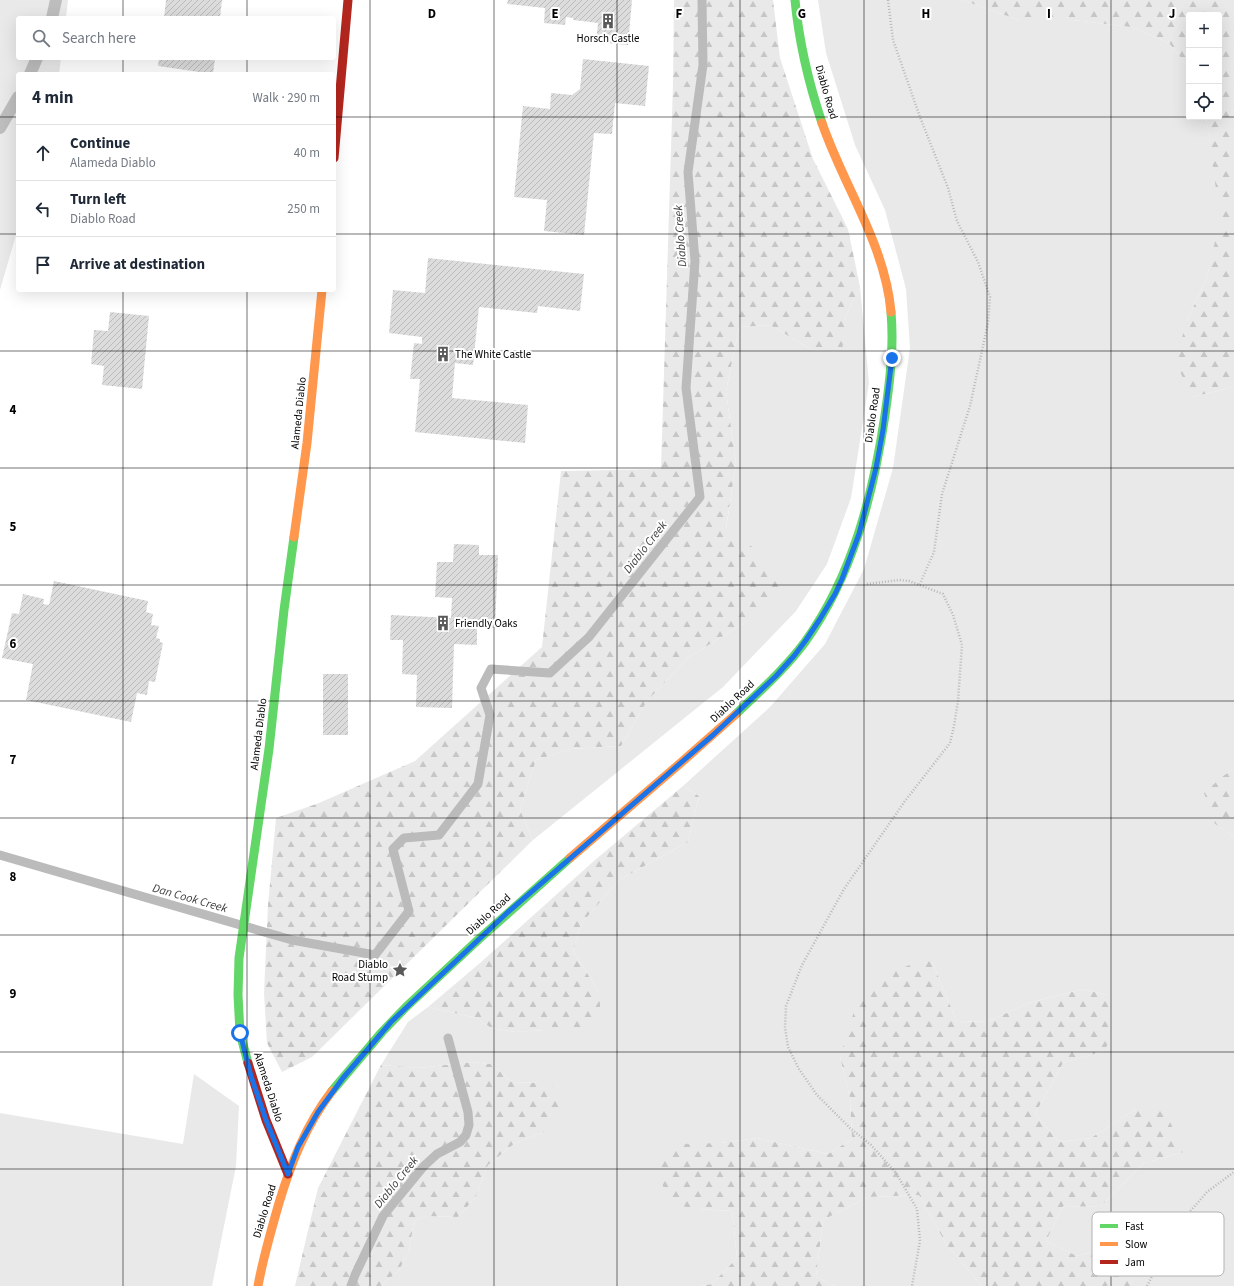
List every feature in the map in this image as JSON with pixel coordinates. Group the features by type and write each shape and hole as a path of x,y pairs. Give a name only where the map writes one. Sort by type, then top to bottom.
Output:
{"street":[{"path":"336,135 348,0"},
{"name":"Diablo Road","path":"258,1286 266,1246 288,1174 298,1147 318,1112 343,1078 391,1022 503,916 713,735 776,676 806,640 838,588 859,534 876,468 887,400 892,358 893,332 890,301 877,250 869,228 822,123 797,21 795,0"},
{"name":"Alameda Diablo","path":"288,1174 266,1120 251,1076 240,1033 238,995 239,958 268,757 284,610 307,443 322,292"}],"lane":[{"path":"52,16 56,0"},
{"path":"31,72 36,60"},
{"path":"0,128 16,100"}],"path":[{"path":"888,0 893,40 920,117 948,188 957,221 978,262 990,297 988,323 970,406 942,494 934,552 919,586"},
{"path":"838,588 899,580 909,581 943,594 953,615 962,645 958,701 950,743 905,801 844,889 802,965 786,1006 785,1027 788,1047 798,1069 817,1095 850,1128 871,1145 896,1172 917,1209 920,1241 912,1286"},
{"path":"1190,1212 1207,1192 1234,1172"},
{"path":"1147,1286 1152,1276"}],"green space":[{"path":"0,0 68,0 66,16 16,16 16,60 61,60 59,72 16,72 16,235 0,290"},
{"path":"674,0 773,0 780,58 813,159 848,229 860,287 846,315 842,352 812,350 770,325 739,327 726,391 736,464 726,528 754,548 783,585 749,620 689,657 647,701 621,746 571,749 536,760 520,810 533,840 312,1057 282,1072 267,1043 264,993 268,905 276,818 319,803 415,761 542,647 561,471 661,469 673,84"},
{"path":"818,0 962,0 1019,20 1073,20 1131,27 1169,43 1186,64 1186,120 1206,120 1221,219 1207,277 1187,321 1192,397 1234,387 1234,769 1223,776 1215,824 1234,837 1234,1286 1131,1286 1134,1276 1224,1276 1224,1212 1092,1212 1092,1252 1077,1256 1046,1241 1063,1206 1100,1207 1144,1163 1184,1152 1136,1109 1091,1138 1059,1142 1035,1114 1063,1063 1104,1051 1107,995 1083,989 1029,1003 989,1021 957,1022 932,961 840,1057 850,1098 852,1139 828,1154 757,1138 721,1143 698,1209 732,1211 737,1258 712,1284 701,1286 381,1286 399,1270 409,1252 414,1221 426,1216 458,1217 475,1198 488,1165 515,1143 547,1131 540,1083 512,1082 491,1064 472,1062 419,1068 381,1065 408,1022 428,1007 477,1018 491,1028 516,1032 544,1030 599,992 573,951 581,924 619,880 688,842 699,796 683,786 770,707 825,644 864,569 893,468 910,348 906,289 885,210 855,145 826,53"},
{"path":"962,0 1234,0 1234,387 1192,397 1175,361 1187,321 1207,277 1220,219 1206,120 1222,120 1222,12 1186,12 1186,64 1169,43 1131,27 1073,20 1019,20"},
{"path":"860,287 869,383 851,498 827,564 796,611 723,687 533,840 520,810 536,760 571,749 621,746 647,701 689,657 749,620 754,548 726,529 736,464 726,391 739,327 770,325 812,350 841,352 846,315"},
{"path":"1234,769 1234,837 1215,824 1204,793 1223,776"},
{"path":"683,786 699,796 688,842 619,880 581,924 573,951 599,992 601,1018 579,1032 544,1030 516,1032 491,1028 477,1018 428,1007 480,963 595,860"},
{"path":"932,961 957,1022 989,1021 1029,1003 1083,989 1107,995 1116,1030 1104,1051 1063,1063 1035,1114 1059,1142 1091,1138 1136,1109 1164,1109 1184,1152 1144,1163 1100,1207 1063,1206 1046,1241 1077,1256 1092,1252 1092,1276 1134,1276 1131,1286 982,1286 946,1244 919,1195 868,1197 823,1220 816,1277 836,1286 701,1286 712,1284 737,1258 732,1211 698,1209 670,1204 656,1168 677,1144 721,1143 757,1138 828,1154 852,1139 850,1098 840,1057 856,1005 889,974 916,962"},
{"path":"472,1062 491,1064 512,1082 540,1083 560,1089 562,1109 547,1131 515,1143 488,1165 475,1198 458,1217 426,1216 414,1221 409,1252 399,1270 381,1286 295,1286 318,1188 381,1065 419,1068"},
{"path":"194,1074 239,1106 236,1166 212,1286 0,1286 0,1113 183,1144"},
{"path":"919,1195 946,1244 982,1286 836,1286 816,1277 823,1220 868,1197"}],"building":[{"path":"166,0 222,0 220,16 164,16"},
{"name":"Horsch Castle","path":"508,0 632,0 628,45 596,42 598,23 573,20 573,18 566,17 565,25 544,23 545,8 507,4"},
{"path":"583,59 649,66 645,106 615,103 612,134 594,133 584,235 544,231 547,200 514,197 523,106 550,109 551,93 572,95 580,89"},
{"path":"159,60 215,60 213,72 199,72 158,66"},
{"name":"The White Castle","path":"428,258 584,274 580,311 538,306 537,313 479,307 473,365 455,363 452,398 528,405 525,443 415,432 420,379 410,379 414,343 422,344 422,337 389,333 393,290 425,293"},
{"path":"110,312 149,316 142,389 102,385 104,366 91,364 94,330 108,331"},
{"name":"Friendly Oaks","path":"454,544 479,545 479,555 498,555 495,628 477,628 477,645 454,644 452,708 416,707 417,675 402,674 403,640 390,640 391,615 451,618 452,598 435,597 437,562 453,562"},
{"path":"54,581 148,601 146,612 153,614 151,625 159,626 156,638 160,639 160,642 163,643 155,682 149,681 147,695 137,693 131,722 26,700 33,664 2,658 12,613 19,614 23,594 44,599 43,604 49,605"},
{"path":"323,674 348,674 348,735 323,735"}],"waterway":[{"name":"Diablo Creek","path":"0,855 292,940 375,955 409,911 393,849 404,838 439,835 478,784 490,715 481,688 491,669 550,673 589,637 700,497 686,388 695,261 688,172 703,65 702,0"},
{"name":"Diablo Creek","path":"351,1286 383,1216 424,1166 437,1154 460,1142 466,1135 469,1125 468,1112 448,1038"}],"traffic: fast":[{"path":"795,0 805,63 822,123"},
{"path":"736,714 781,671 805,642 822,616 836,590 848,562 867,504 880,445 891,364 891,312"},
{"path":"248,1063 240,1033 238,995 239,958 269,749 284,610 294,537"},
{"path":"332,1091 382,1032 406,1007 479,939 570,858"}],"traffic: slow":[{"path":"822,123 881,263 891,312"},
{"path":"294,537 307,443 322,292"},
{"path":"570,858 736,714"},
{"path":"258,1286 270,1234 294,1159 314,1117 332,1091"}],"traffic: jam":[{"path":"336,135 348,0"},
{"path":"248,1063 266,1120 288,1174"}],"place":[{"name":"Horsch Castle","path":"608,21"},
{"name":"The White Castle","path":"443,354"},
{"name":"Friendly Oaks","path":"443,623"},
{"name":"Diablo Road Stump","path":"400,970"}],"route":[{"path":"240,1033 251,1076 266,1120 288,1174 298,1147 318,1112 343,1078 391,1022 483,934 713,735 776,676 806,640 835,594 859,534 876,468 883,430 892,358"}],"water label":[{"name":"Dan Cook Creek","path":"190,898"}]}
